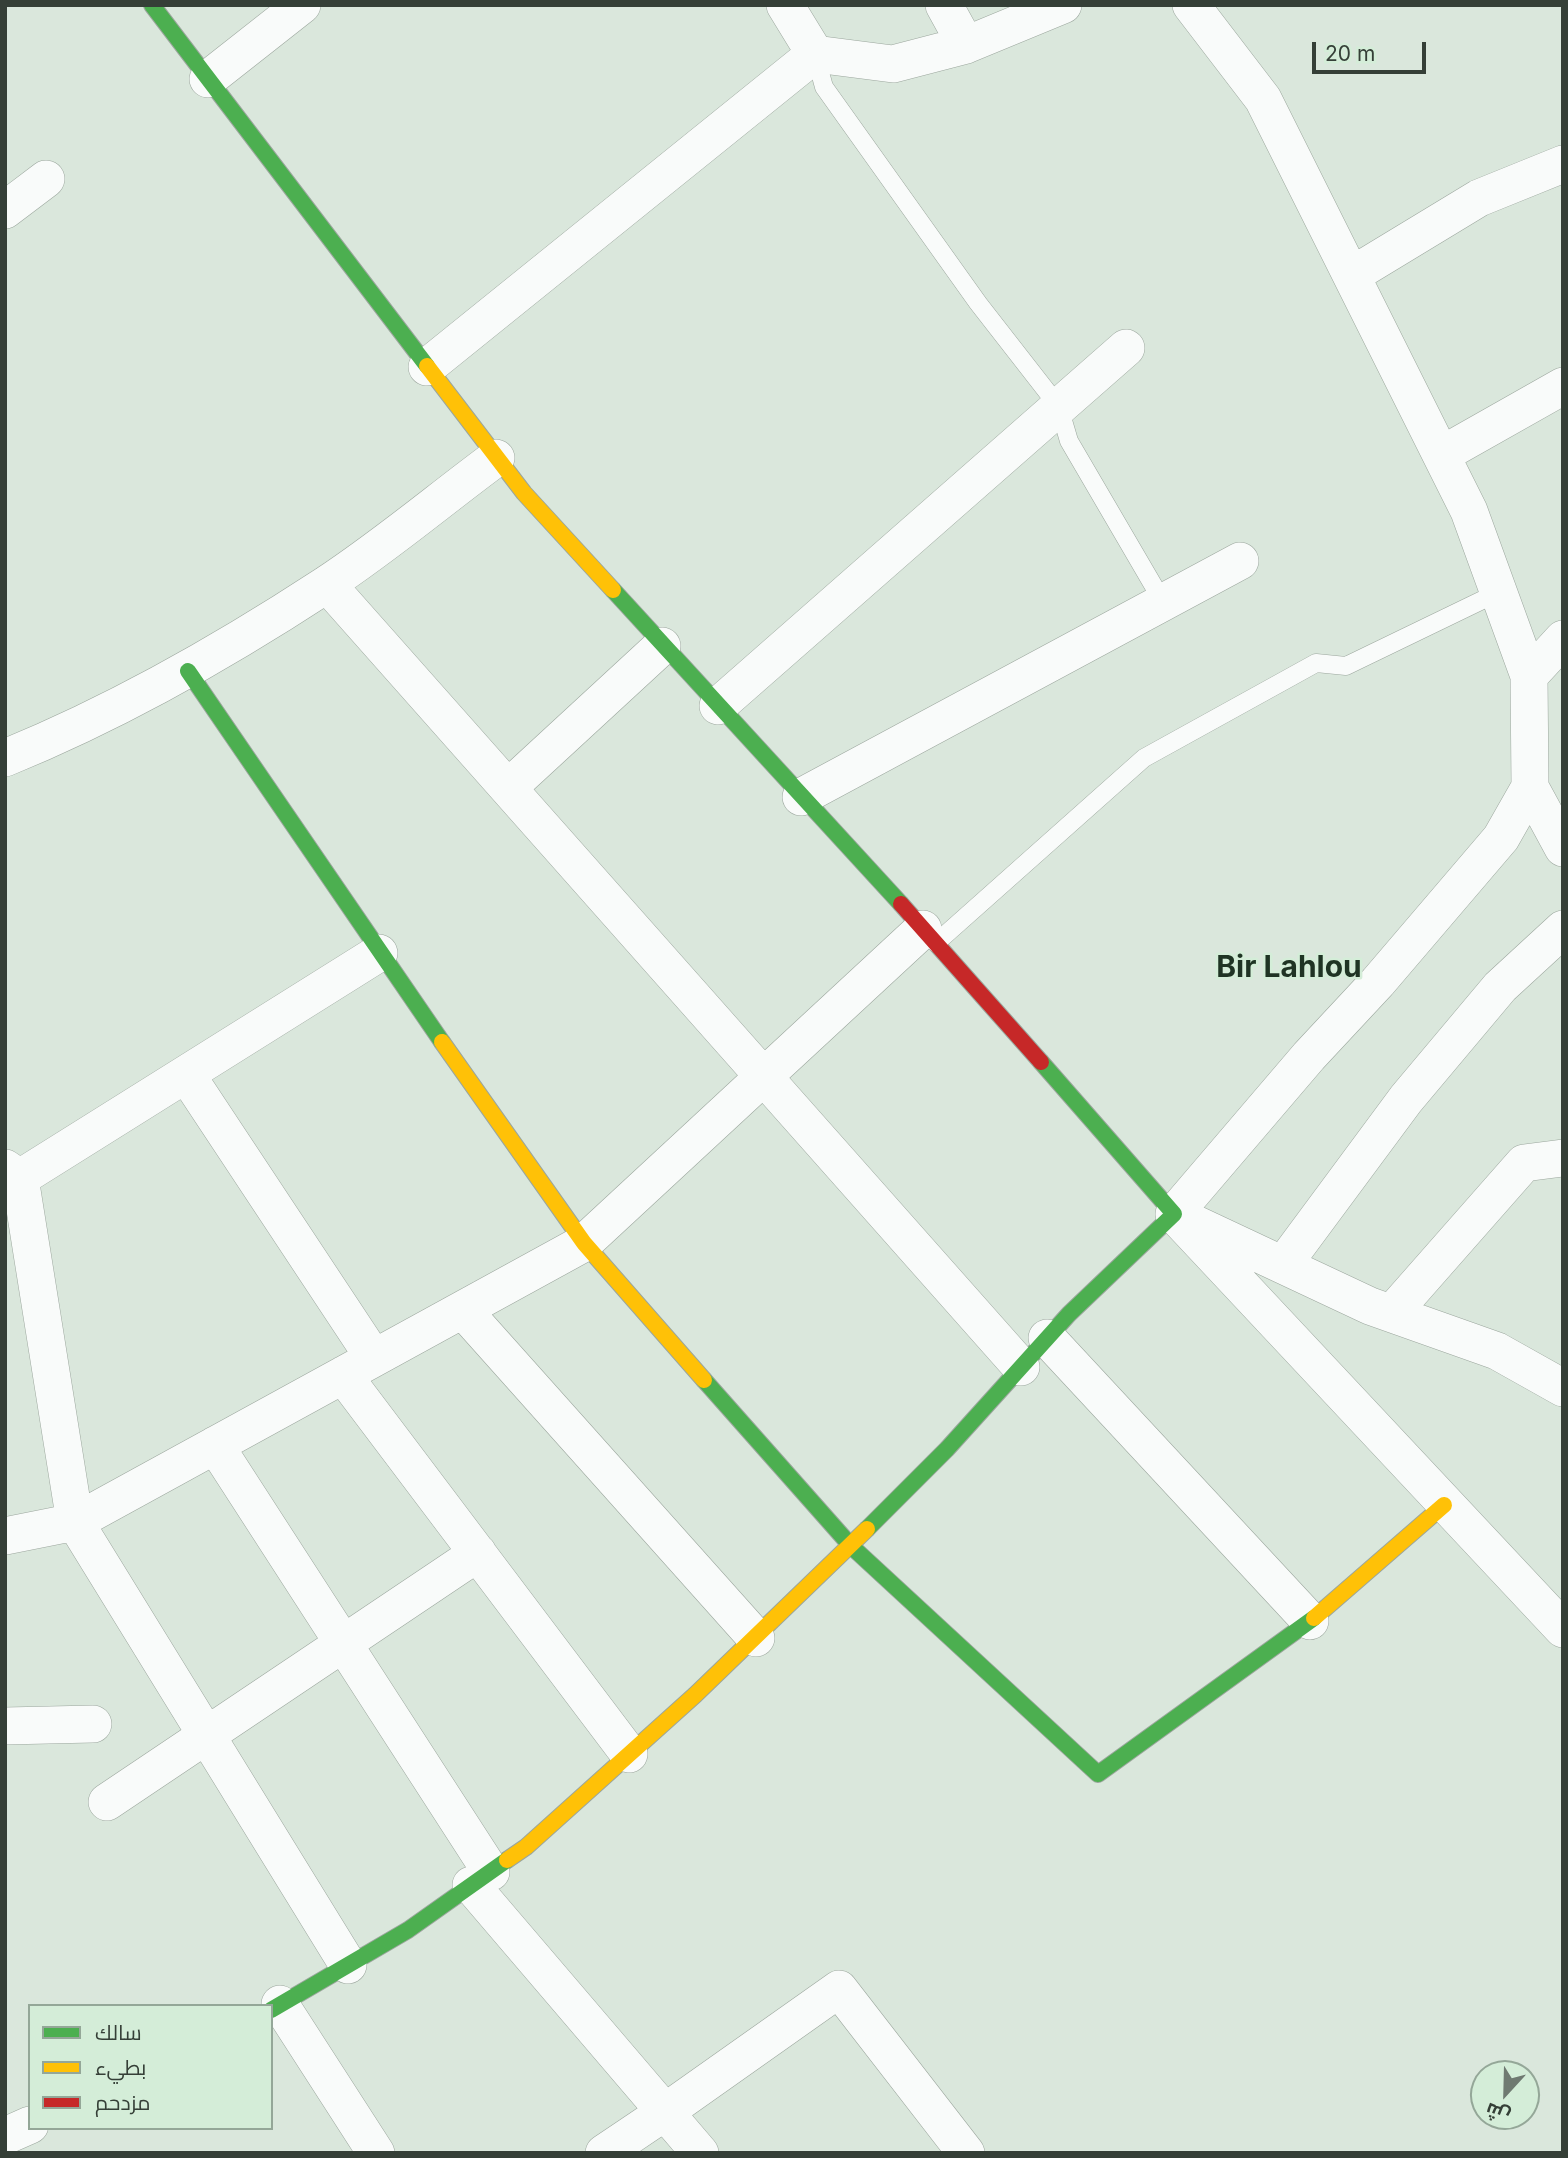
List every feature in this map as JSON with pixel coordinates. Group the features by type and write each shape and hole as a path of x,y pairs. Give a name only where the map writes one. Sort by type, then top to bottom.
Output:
{"street":[{"path":"152,5 524,493 930,936 1174,1214 1563,1629"},
{"path":"208,79 302,5"},
{"path":"785,5 815,54"},
{"path":"944,5 967,45"},
{"path":"427,367 815,54 893,64 967,45 1063,5"},
{"path":"1191,5 1263,99 1469,511 1529,676 1530,787 1563,848"},
{"path":"1352,275 1479,198 1563,164"},
{"path":"5,210 46,179"},
{"path":"718,706 1126,348"},
{"path":"1441,455 1563,386"},
{"path":"5,758 68,732 188,671 327,584 496,458"},
{"path":"801,797 1240,561"},
{"path":"327,584 1021,1367"},
{"path":"1529,676 1563,639"},
{"path":"508,788 662,646"},
{"path":"188,671 379,953 584,1243 851,1546 1098,1774 1310,1621 1444,1505"},
{"path":"376,2153 276,2007 408,1930 526,1847 756,1638 851,1546 947,1449 1069,1314 1174,1214 1308,1056 1378,982 1501,838 1530,787"},
{"path":"1283,1265 1406,1099 1500,987 1563,929"},
{"path":"5,1536 75,1522 584,1243 763,1077 930,936"},
{"path":"348,1965 75,1522 13,1173 186,1074 379,953"},
{"path":"186,1074 359,1366 478,1553 629,1754"},
{"path":"1392,1313 1524,1163 1563,1158"},
{"path":"1174,1214 1370,1306 1497,1351 1563,1388"},
{"path":"463,1310 756,1638"},
{"path":"1047,1338 1310,1621"},
{"path":"215,1445 343,1644 481,1879 700,2153"},
{"path":"107,1802 478,1553"},
{"path":"5,1726 93,1724"},
{"path":"604,2153 839,1989 967,2153"},
{"path":"5,2136 28,2126"}],"lane":[{"path":"815,54 824,87 978,303 1059,407 1069,441 1163,602"},
{"path":"930,936 1144,758 1316,663 1346,666 1499,592"}],"traffic: fast":[{"path":"152,5 427,366"},
{"path":"613,590 901,904"},
{"path":"188,671 442,1042"},
{"path":"867,1529 947,1449 1069,1314 1174,1214 1041,1062"},
{"path":"704,1380 851,1546 1098,1774 1314,1618"},
{"path":"273,2009 408,1930 507,1860"}],"traffic: slow":[{"path":"427,366 524,493 613,590"},
{"path":"442,1042 584,1243 704,1380"},
{"path":"1314,1618 1444,1505"},
{"path":"507,1860 526,1847 695,1695 867,1529"}],"traffic: jam":[{"path":"901,904 1041,1062"}],"district":[{"name":"Bir Lahlou","path":"1289,968"}]}
